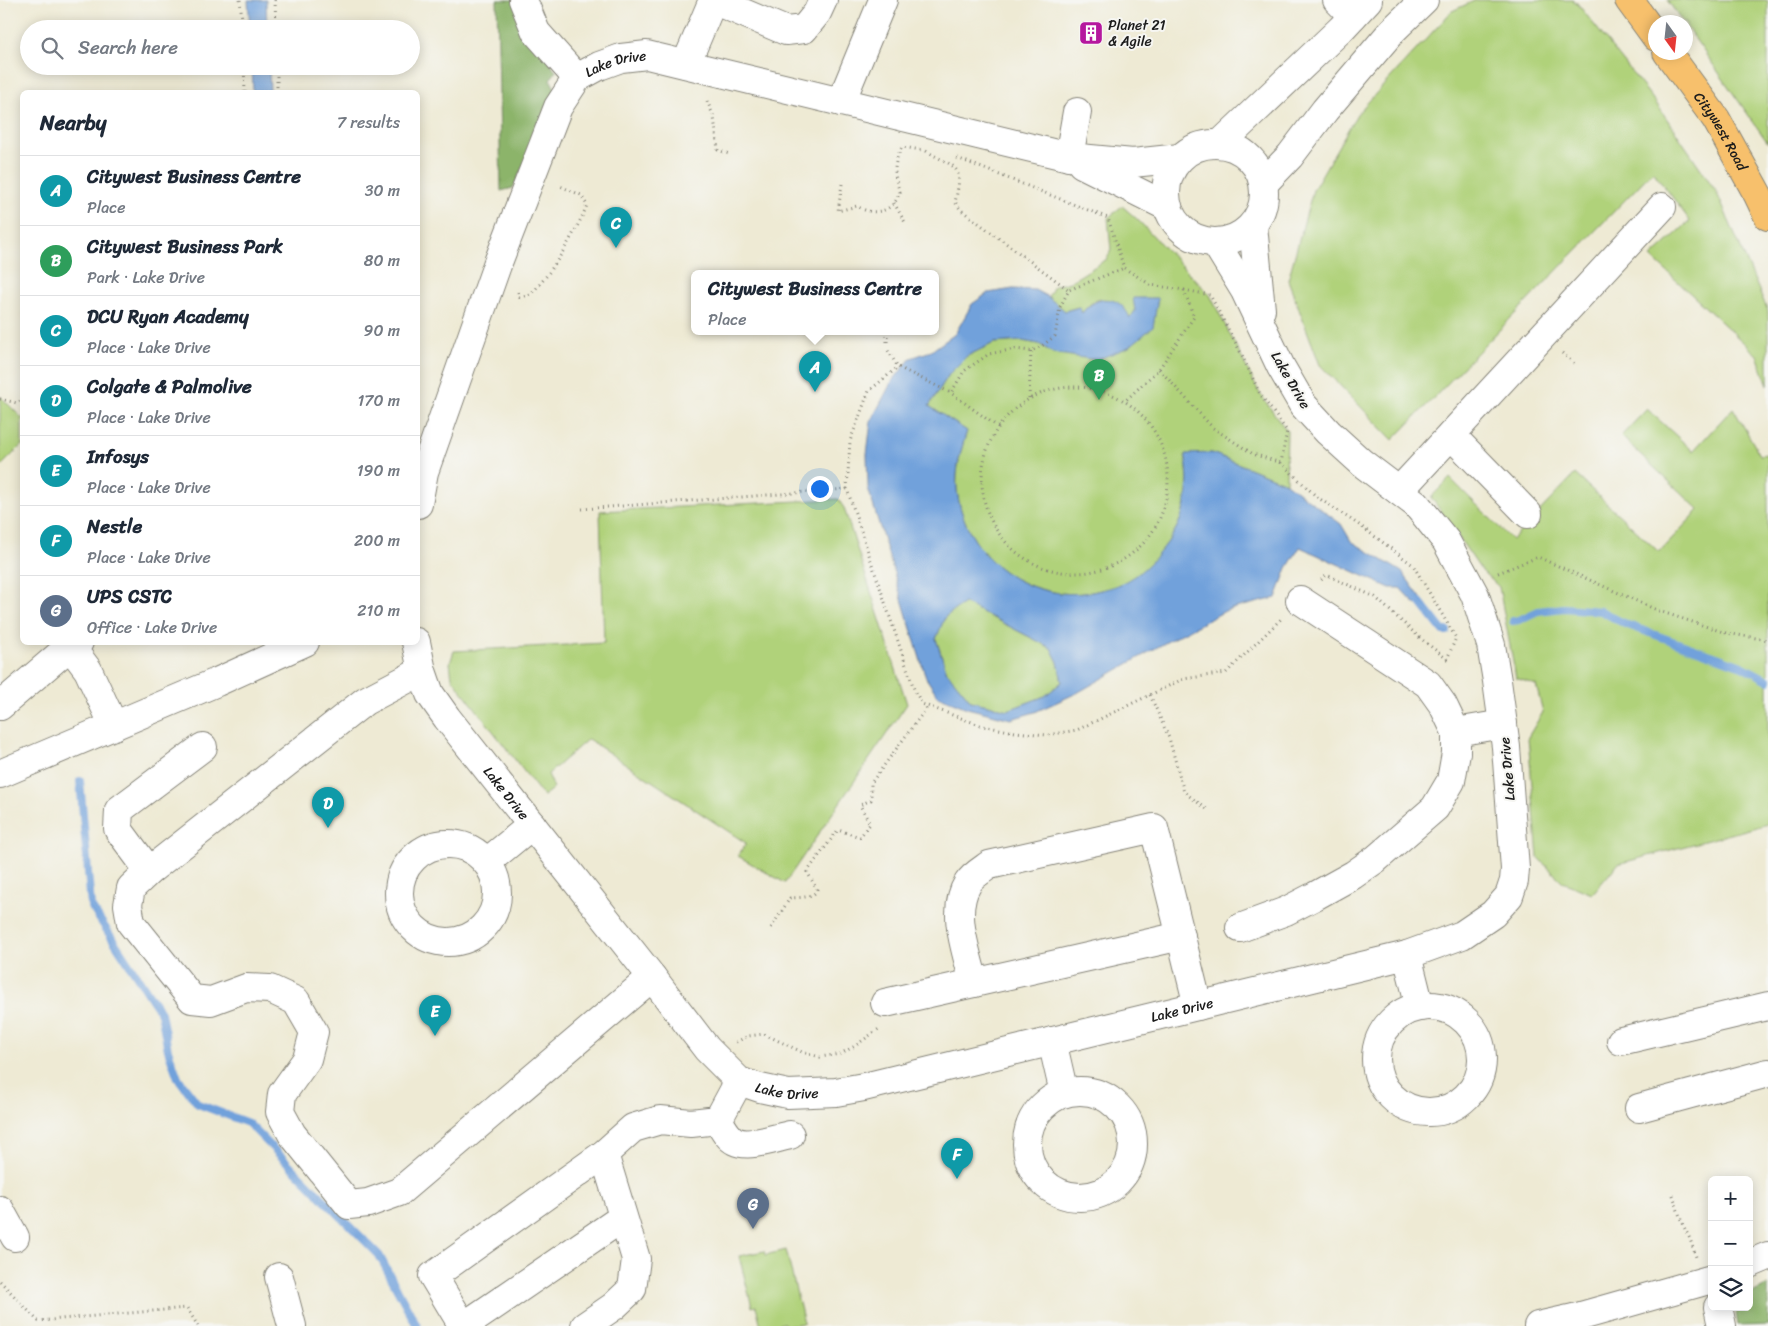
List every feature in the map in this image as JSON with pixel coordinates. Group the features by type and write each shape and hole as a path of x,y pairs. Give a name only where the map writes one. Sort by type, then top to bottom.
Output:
{"main road":[{"path":"1629,0 1648,26"},
{"name":"Citywest Road","path":"1673,60 1716,119 1768,216"}],"street":[{"path":"523,0 536,32 577,78"},
{"path":"686,64 713,0 786,31 804,29 817,14 823,0"},
{"path":"841,102 883,0"},
{"path":"1264,183 1290,156 1325,110 1393,30 1424,0"},
{"path":"1220,144 1342,29 1353,5"},
{"name":"Lake Drive","path":"420,493 424,472 497,265 558,107 577,78 599,66 621,58 647,55 1069,157 1133,163 1180,158"},
{"path":"1069,157 1078,112"},
{"path":"1220,144 1235,148 1248,156 1258,168 1264,183 1264,198 1261,212 1253,225 1242,234 1229,240 1215,242 1200,240 1186,232 1175,221 1168,207 1166,194 1167,181 1172,169 1180,158 1191,150 1205,145 1220,144"},
{"name":"Lake Drive","path":"1069,157 1168,207"},
{"path":"1399,491 1662,207"},
{"name":"Lake Drive","path":"1253,225 1258,287 1264,329"},
{"name":"Lake Drive","path":"417,645 422,671 430,694 447,718 707,1049 739,1081 760,1088 788,1094 836,1092 864,1087 1407,955 1462,935 1493,914 1509,896 1516,869 1503,724 1491,645 1475,594 1446,541 1416,504 1348,451 1303,405 1281,367 1245,291 1215,242"},
{"path":"1452,435 1528,514"},
{"path":"1240,928 1286,911 1353,875 1402,838 1435,808 1451,781 1456,753 1456,732 1443,705 1428,684 1300,600"},
{"path":"0,706 71,645"},
{"path":"73,645 88,670 114,726"},
{"path":"0,774 217,682 298,645"},
{"path":"422,671 365,701 149,871 132,888 128,905 132,923 192,999 211,1001 246,988 270,989 296,1001 314,1032 307,1059 282,1094 280,1112 292,1134 348,1205 368,1203 399,1192 652,977"},
{"path":"1456,732 1503,724"},
{"path":"149,871 118,829 119,810 203,747"},
{"path":"487,862 532,825"},
{"path":"974,983 960,923 961,898 968,881 989,865 1154,828 1198,1006"},
{"path":"886,1013 974,983 1181,936"},
{"path":"1407,955 1420,1007"},
{"path":"1621,1041 1768,1006"},
{"path":"1052,1041 1064,1093"},
{"path":"1639,1108 1768,1073"},
{"path":"718,1120 739,1081"},
{"path":"622,1218 463,1326 433,1276 604,1154 633,1128 660,1120 691,1123 718,1120"},
{"path":"718,1120 727,1134 735,1141 747,1144 790,1135"},
{"path":"585,1326 614,1306 632,1289 636,1260 604,1154"},
{"path":"0,1210 15,1237"},
{"path":"1753,1262 1768,1256"},
{"path":"279,1277 292,1326"},
{"path":"1538,1326 1708,1281"},
{"path":"1719,1311 1722,1326"}],"path":[{"path":"240,0 242,20"},
{"path":"275,0 276,20"},
{"path":"244,75 245,90"},
{"path":"277,75 277,90"},
{"path":"707,101 714,117 718,150 730,154"},
{"path":"842,184 838,212 857,206 862,210 882,211 894,203 900,192 894,179 895,159 902,147 935,152"},
{"path":"926,151 956,168 960,176 955,202 961,210 1069,290"},
{"path":"953,157 1108,218 1124,268 1151,285 1210,295 1242,355 1260,394 1287,431 1281,463"},
{"path":"518,292 519,297 529,296 543,281 581,222 587,205 581,195 560,186"},
{"path":"894,203 906,224"},
{"path":"951,393 964,371 989,354 1015,349 1032,351 1056,336 1060,307 1069,290 1124,268"},
{"path":"1125,401 1159,369 1194,317 1184,290"},
{"path":"887,335 888,349 898,367 951,393 998,427"},
{"path":"1029,398 1032,351"},
{"path":"898,367 869,391 850,441 847,489 914,689 922,704 983,726 1015,732 1047,735 1076,730 1183,679 1226,673 1327,574 1375,597 1420,638 1447,659 1456,638 1413,565 1362,527 1317,497 1281,463 1253,454 1213,428 1159,369"},
{"path":"1077,387 1102,390 1125,401 1149,422 1164,450 1169,482 1164,513 1148,540 1124,561 1094,573 1062,574 1031,564 1006,545 988,518 981,488 984,456 998,427 1012,411 1029,398 1053,389 1077,387"},
{"path":"0,398 17,403 20,401"},
{"path":"582,509 847,489"},
{"path":"1498,573 1538,557 1659,611 1726,633 1768,640"},
{"path":"1150,695 1169,738 1184,792 1208,810"},
{"path":"771,928 790,898 814,895 817,892 818,889 807,872 838,830 860,836 870,824 860,805 871,800 871,783 928,706"},
{"path":"735,1042 748,1036 764,1034 802,1052 820,1057 840,1054 855,1046 886,1013"},
{"path":"1673,1195 1696,1258"},
{"path":"0,1280 38,1320 187,1308 198,1326"}],"green space":[{"path":"497,0 515,0 556,72 550,79 557,92 513,188 501,191"},
{"path":"1476,0 1572,0 1577,3 1656,103 1716,191 1768,311 1768,386 1757,355 1651,257 1690,221 1653,171 1393,440 1320,365 1288,280 1313,190 1357,114 1452,11"},
{"path":"1667,0 1767,0 1768,143 1693,36 1693,15 1678,15"},
{"path":"1122,206 1137,219 1210,295 1260,394 1287,431 1286,483 1212,453 1185,455 1188,480 1182,515 1171,537 1141,572 1117,585 1092,592 1068,594 1044,590 1022,582 1003,570 986,555 972,536 962,514 957,490 959,460 967,431 929,406 950,373 967,356 994,343 1022,341 1039,344 1053,353 1129,347 1135,311 1130,319 1113,303 1101,299 1089,305 1082,313 1078,307 1065,311 1048,297 1054,286 1070,282 1107,259 1111,250 1108,218"},
{"path":"0,396 20,416 20,447 0,467"},
{"path":"1733,408 1760,455 1768,454 1768,824 1618,864 1592,894 1563,882 1538,858 1528,737 1543,712 1536,685 1516,678 1499,587 1481,570 1431,497 1450,478 1512,540 1575,474 1659,552 1699,510 1621,436 1647,409 1693,451"},
{"path":"838,499 844,508 907,704 785,883 738,856 746,843 588,739 548,774 554,788 543,796 452,678 450,663 454,651 604,643 600,511"},
{"path":"964,603 1051,648 1058,662 1062,682 1045,696 1008,710 971,701 947,672 936,639 945,617"},
{"path":"786,1250 804,1323 785,1326 784,1323 761,1326 756,1306 752,1307 739,1256 764,1251 765,1255"},
{"path":"1768,1285 1768,1325 1738,1326 1736,1313 1739,1311 1753,1311 1753,1292"}],"water":[{"path":"248,0 266,0 267,20 249,20"},
{"path":"252,75 269,75 270,90 253,90"},
{"path":"1013,289 1035,290 1048,297 1065,311 1079,307 1082,313 1094,302 1108,299 1120,304 1130,318 1135,311 1133,298 1158,298 1153,327 1129,347 1096,360 1053,353 1039,344 1022,341 994,343 967,356 950,373 929,406 967,431 957,475 957,490 962,514 972,536 986,555 1003,570 1022,582 1044,590 1068,594 1092,592 1126,581 1153,560 1172,537 1178,526 1187,491 1188,479 1185,454 1212,453 1286,483 1341,524 1351,541 1402,572 1421,598 1420,602 1416,605 1400,588 1390,588 1300,547 1287,568 1276,598 1227,610 1077,693 1035,712 1011,719 967,708 938,696 926,678 868,488 867,454 871,421 891,383 911,358 931,351 955,334 972,304 988,293","holes":["964,603 1051,648 1058,662 1062,682 1045,696 1008,710 971,701 947,672 936,639 945,617"]}],"waterway":[{"path":"1420,602 1443,631 1447,631"},
{"path":"1513,621 1538,611 1564,608 1601,611 1625,624 1742,666 1768,680"},
{"path":"80,781 91,906 161,1013 168,1050 178,1078 198,1104 248,1123 379,1255 417,1326"}],"place":[{"name":"Planet 21 & Agile","path":"1091,33"},
{"name":"DCU Ryan Academy","path":"616,248"},
{"name":"Citywest Business Centre","path":"815,392"},
{"name":"Citywest Business Park","path":"1099,400"},
{"name":"Colgate & Palmolive","path":"328,828"},
{"name":"Infosys","path":"435,1036"},
{"name":"Nestle","path":"957,1179"},
{"name":"UPS CSTC","path":"753,1229"}]}
